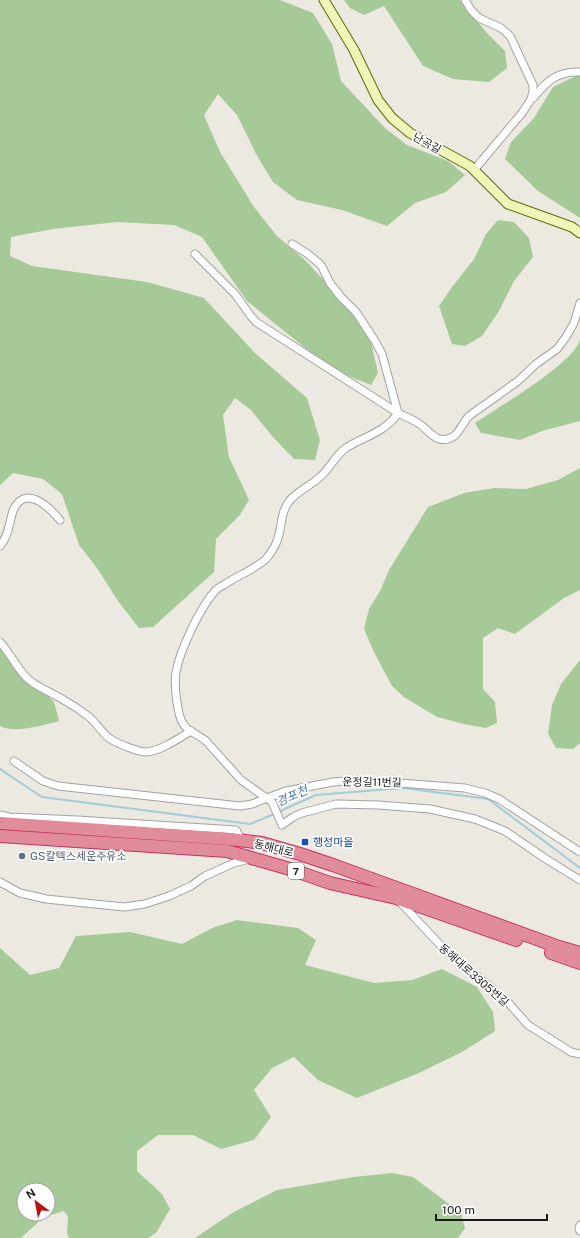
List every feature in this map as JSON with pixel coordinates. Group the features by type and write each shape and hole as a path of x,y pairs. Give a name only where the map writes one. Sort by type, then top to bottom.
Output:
{"highway":[{"name":"동해대로","path":"0,823 230,839 267,845 320,861 580,953"},
{"name":"동해대로","path":"0,836 227,851 290,869 330,883 396,898 580,963"}],"street":[{"name":"난곡길","path":"324,0 354,50 378,100 392,118 410,133 470,166 508,204 572,227 580,233"},
{"path":"465,0 471,10 479,18 501,28 510,36 533,85 533,93 530,101"},
{"path":"474,170 522,113 530,101 550,79 560,74 580,72"},
{"path":"292,244 308,254 321,265 330,283 356,312 375,341 382,354 398,413"},
{"path":"195,254 236,294 256,322 398,413 422,426 434,437 440,439 454,436 469,416 518,381 536,364 557,349 574,323 580,303"},
{"path":"398,413 389,424 382,429 344,449 320,478 298,492 285,508 281,518 277,542 271,552 258,565 218,588 207,601 183,650 176,673 176,691 180,718 184,726 206,741 241,780 269,800 284,824 293,817 302,813 336,804 378,804 444,811 475,819 505,831 580,880"},
{"path":"0,546 4,542 16,506 21,500 28,498 37,500 49,507 60,520"},
{"path":"0,642 26,677 35,685 63,699 90,717 112,740 136,751 145,752 161,748 191,731"},
{"name":"운정길11번길","path":"14,761 43,781 58,786 240,806 269,800 286,791 360,780 465,788 485,793 500,799 580,852"},
{"path":"0,816 236,830 242,841"},
{"path":"0,882 20,893 46,899 124,907 145,904 169,896 191,886 205,876 234,863 251,858"},
{"name":"동해대로3305번길","path":"396,898 444,949 506,1000 528,1025 571,1052 580,1054"},
{"path":"580,1225 580,1231"}],"green space":[{"path":"0,0 280,0 313,13 332,44 341,81 385,128 407,145 448,161 465,175 446,192 415,203 387,226 342,210 297,200 273,182 256,154 237,115 218,94 204,115 220,152 254,207 277,236 305,260 357,316 371,342 378,373 371,385 336,371 247,301 202,237 174,225 117,222 53,229 11,237 10,256 32,266 147,282 204,298 255,353 307,398 320,440 315,460 294,459 272,436 251,410 235,398 223,415 229,457 249,500 240,515 216,539 214,572 153,627 139,628 118,601 97,568 79,545 62,494 43,479 13,473 0,485"},
{"path":"344,0 460,0 487,33 505,51 507,68 489,82 453,79 423,66 384,6 364,15 350,8"},
{"path":"580,74 580,218 538,191 505,159 511,142 534,118 553,87"},
{"path":"498,220 514,222 529,238 533,257 514,281 499,311 482,336 465,346 452,344 439,306 474,259 486,234"},
{"path":"580,340 580,421 542,431 520,440 481,433 475,423 549,373 574,350"},
{"path":"580,468 580,590 564,598 515,634 498,628 483,638 483,689 495,702 497,723 486,728 437,717 404,697 392,686 364,629 369,609 381,589 389,570 428,507 464,493 495,488 526,489 558,480"},
{"path":"0,646 28,678 54,702 59,721 21,729 0,726"},
{"path":"580,660 580,743 573,749 556,748 548,734 552,705 561,684"},
{"path":"237,920 298,928 316,940 305,965 374,983 412,980 442,969 477,987 493,1012 495,1031 462,1052 419,1073 357,1098 318,1080 294,1057 272,1068 254,1090 271,1117 254,1140 221,1149 193,1135 158,1135 137,1151 137,1171 162,1194 170,1209 156,1233 148,1238 69,1238 67,1233 68,1217 64,1211 56,1213 56,1182 16,1182 16,1222 39,1222 21,1238 0,1238 0,948 30,975 59,968 76,936 130,932 182,944 212,928"},
{"path":"392,1173 413,1177 461,1213 465,1228 458,1238 195,1238 232,1213 277,1190 354,1177"}],"waterway":[{"name":"경포천","path":"0,769 42,797 250,824 274,814"},
{"name":"경포천","path":"278,812 316,795 403,788 488,799 580,868"}],"place":[{"name":"행정마을","path":"305,842"},
{"name":"GS칼텍스세운주유소","path":"22,856"}]}
